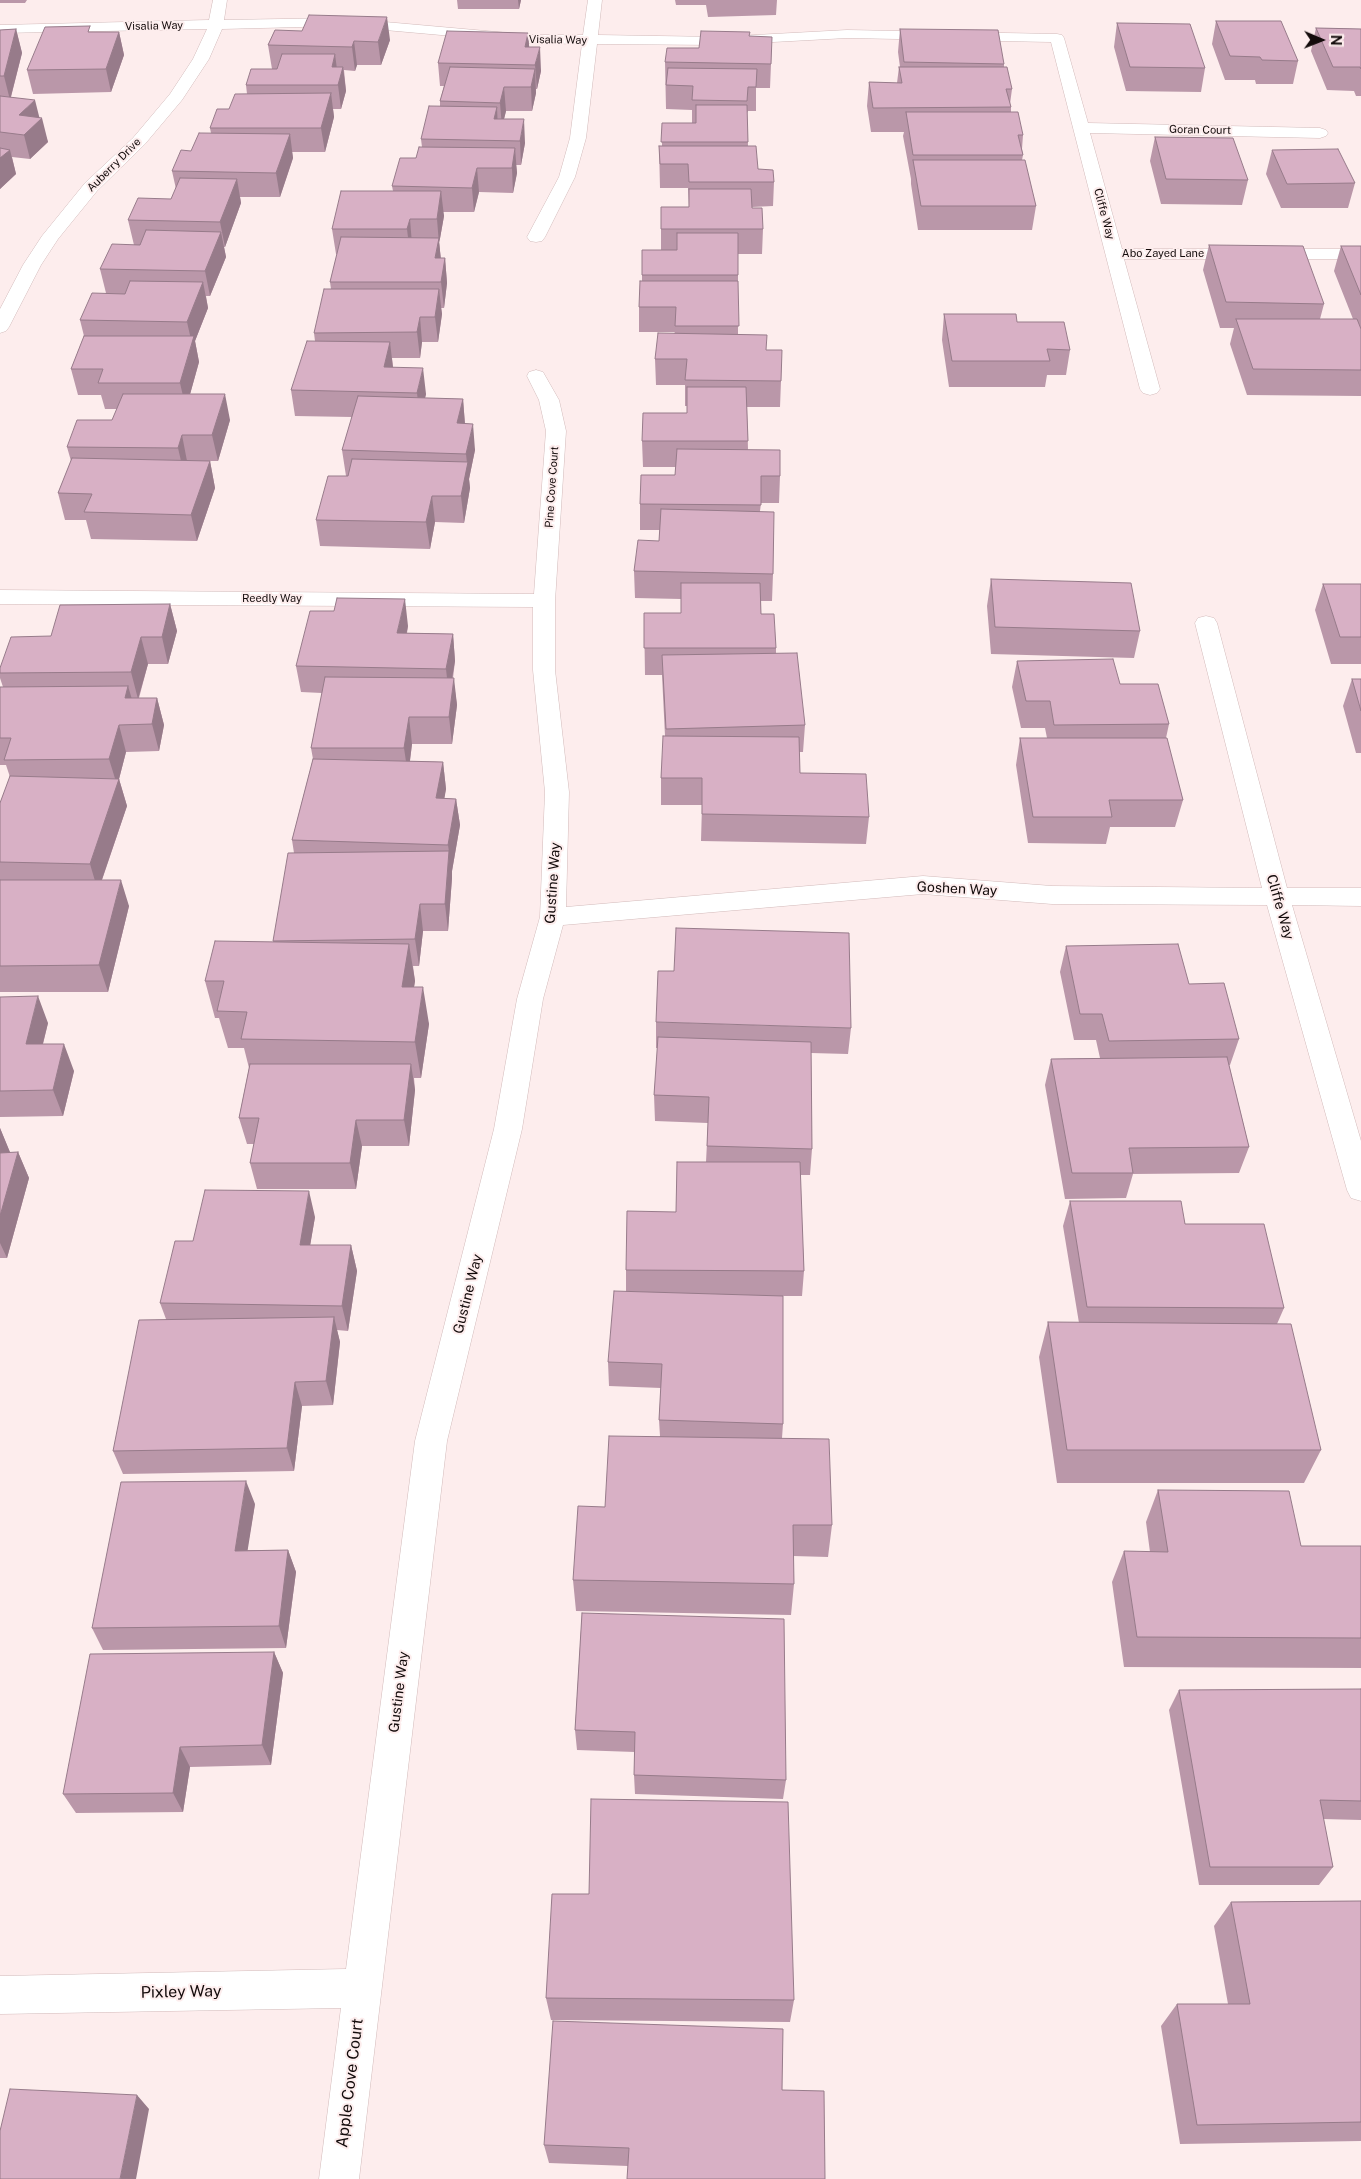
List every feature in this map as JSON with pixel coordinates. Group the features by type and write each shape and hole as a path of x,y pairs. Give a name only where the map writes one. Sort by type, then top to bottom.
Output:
{"street":[{"name":"Auberry Drive","path":"0,327 32,265 51,236 91,187 139,141 176,97 201,59 216,25 220,0"},
{"path":"536,238 567,177 578,138 595,0"},
{"name":"Visalia Way","path":"0,29 340,22 413,28 494,38 718,41 847,34 1057,38"},
{"name":"Cliffe Way","path":"1057,38 1150,390"},
{"name":"Goran Court","path":"1081,128 1320,133"},
{"name":"Abo Zayed Lane","path":"1114,254 1361,254"},
{"name":"Pine Cove Court","path":"536,376 549,400 556,431 544,602"},
{"name":"Reedly Way","path":"0,597 544,602"},
{"name":"Gustine Way","path":"362,1988 431,1441 508,1129 530,1000 553,917 557,792 544,670 544,602"},
{"name":"Cliffe Way","path":"1206,624 1277,896 1361,1190"},
{"name":"Goshen Way","path":"553,917 923,885 1052,895 1361,897"},
{"name":"Pixley Way","path":"0,1995 362,1988"},
{"name":"Apple Cove Court","path":"339,2179 362,1988"}],"building":[{"path":"309,15 387,17 378,42 354,41 352,47 268,45 275,30 302,31"},
{"path":"1216,21 1281,21 1298,61 1262,60 1260,57 1230,56"},
{"path":"1117,23 1190,24 1205,68 1130,67"},
{"path":"90,26 88,32 119,32 106,69 27,70 45,27"},
{"path":"1316,28 1361,29 1361,69 1360,67 1333,67"},
{"path":"16,29 4,76 0,76 0,30"},
{"path":"900,29 998,30 1004,64 904,62"},
{"path":"447,31 528,33 525,47 540,47 535,65 438,63"},
{"path":"701,31 750,32 749,36 772,37 771,64 665,62 667,48 699,48"},
{"path":"282,54 335,54 332,67 343,67 338,85 246,85 251,69 277,69"},
{"path":"450,67 535,69 531,87 504,87 500,103 440,101"},
{"path":"899,67 1007,67 1012,89 1006,89 1011,107 873,108 869,82 902,83"},
{"path":"668,68 757,69 756,87 748,87 747,101 692,100 693,86 666,85"},
{"path":"331,93 321,128 210,128 217,109 229,109 235,94"},
{"path":"0,96 35,100 19,115 42,118 24,135 0,132"},
{"path":"696,105 747,105 748,142 661,142 662,123 696,123"},
{"path":"429,106 497,107 494,119 524,119 520,141 421,139"},
{"path":"906,112 1018,112 1023,135 1018,135 1023,155 913,155"},
{"path":"199,133 290,134 276,173 172,171 181,150 191,151"},
{"path":"1155,137 1233,138 1248,180 1166,179"},
{"path":"659,146 756,146 758,169 773,170 774,182 689,182 688,164 660,164"},
{"path":"419,147 515,148 512,168 477,168 472,188 392,186 400,158 416,158"},
{"path":"0,148 10,150 0,158"},
{"path":"1338,149 1355,183 1287,184 1272,150"},
{"path":"913,160 1025,160 1036,206 921,206"},
{"path":"180,178 237,179 220,222 128,220 138,198 171,199"},
{"path":"689,189 751,189 752,208 762,208 763,229 661,229 661,207 689,207"},
{"path":"341,191 441,191 437,219 410,219 407,229 332,229"},
{"path":"146,230 221,232 205,271 100,269 112,244 140,245"},
{"path":"677,233 738,233 738,275 642,275 642,250 677,250"},
{"path":"341,237 439,238 435,258 445,258 441,282 330,282"},
{"path":"1209,245 1303,246 1324,304 1226,302"},
{"path":"1341,246 1361,246 1361,295"},
{"path":"130,281 203,282 187,322 80,320 92,293 125,294"},
{"path":"640,281 738,281 739,326 675,326 676,307 639,307"},
{"path":"324,289 439,289 435,317 420,317 417,332 314,333"},
{"path":"944,314 1016,314 1017,322 1064,322 1070,350 1047,349 1050,361 952,361"},
{"path":"1236,319 1357,319 1361,329 1361,370 1253,369"},
{"path":"658,333 767,335 766,350 782,350 781,381 685,380 687,359 655,359"},
{"path":"84,336 194,336 180,383 98,383 103,369 71,369"},
{"path":"307,341 390,342 384,367 423,368 417,393 291,390"},
{"path":"687,387 746,387 748,441 642,441 643,413 687,413"},
{"path":"123,394 225,394 212,435 182,435 178,448 67,447 77,420 112,420"},
{"path":"358,396 463,399 457,423 473,424 466,454 342,450"},
{"path":"677,449 780,450 780,476 761,476 761,505 640,504 641,475 675,475"},
{"path":"72,458 210,461 191,515 84,512 92,494 58,493"},
{"path":"352,459 468,462 461,496 432,496 426,522 316,520 328,476 348,476"},
{"path":"661,509 774,512 773,574 634,571 638,540 659,541"},
{"path":"991,579 1131,583 1140,631 995,627"},
{"path":"681,583 760,583 761,614 774,614 776,648 644,648 644,613 681,613"},
{"path":"1323,584 1361,584 1361,637 1340,637"},
{"path":"337,598 405,599 397,633 453,634 446,669 296,666 310,611 334,611"},
{"path":"170,604 162,637 141,637 131,672 0,673 11,637 51,636 60,605"},
{"path":"797,653 805,725 666,729 662,655"},
{"path":"1113,659 1120,684 1158,684 1169,724 1054,725 1050,701 1026,701 1017,661"},
{"path":"325,677 454,678 449,717 409,717 404,748 311,748"},
{"path":"1352,679 1361,679 1361,711"},
{"path":"128,686 125,698 157,698 152,724 119,725 109,759 4,760 11,738 0,738 0,687"},
{"path":"663,736 799,737 800,773 866,774 869,817 702,814 702,778 661,778"},
{"path":"1020,738 1167,738 1183,800 1109,800 1112,817 1033,817"},
{"path":"313,759 443,762 436,798 456,799 448,845 292,840"},
{"path":"10,776 119,779 90,864 0,862 0,803"},
{"path":"449,851 445,904 420,904 415,939 273,941 288,853"},
{"path":"0,880 121,880 99,965 0,966"},
{"path":"676,928 849,933 851,1028 656,1022 658,971 674,971"},
{"path":"215,941 409,944 402,987 423,987 415,1042 241,1039 247,1012 217,1011 224,981 205,981"},
{"path":"1178,944 1189,984 1224,983 1239,1039 1109,1041 1102,1014 1080,1014 1066,946"},
{"path":"38,996 26,1044 64,1044 53,1090 0,1091 0,997"},
{"path":"658,1037 811,1042 812,1149 707,1146 709,1097 654,1095"},
{"path":"1227,1057 1249,1147 1129,1148 1133,1173 1072,1173 1051,1059"},
{"path":"250,1064 411,1064 404,1120 356,1120 350,1163 250,1163 259,1118 239,1118"},
{"path":"18,1152 0,1216 0,1153"},
{"path":"677,1162 800,1162 804,1271 626,1270 627,1211 676,1212"},
{"path":"205,1190 309,1191 300,1245 351,1245 342,1306 160,1303 175,1241 193,1241"},
{"path":"1070,1201 1181,1201 1185,1224 1264,1224 1284,1308 1087,1307"},
{"path":"614,1291 783,1296 783,1424 659,1420 662,1364 608,1362"},
{"path":"334,1317 326,1381 295,1382 287,1448 113,1451 139,1320"},
{"path":"1048,1322 1291,1324 1321,1450 1067,1450"},
{"path":"609,1436 829,1439 832,1525 793,1525 794,1584 573,1580 578,1506 605,1507"},
{"path":"246,1481 235,1551 288,1550 279,1626 92,1628 121,1482"},
{"path":"1158,1490 1289,1491 1301,1546 1361,1546 1361,1638 1137,1637 1124,1551 1168,1552"},
{"path":"582,1613 784,1619 786,1780 634,1775 635,1732 575,1730"},
{"path":"274,1652 262,1745 180,1747 173,1793 63,1794 90,1654"},
{"path":"1361,1689 1361,1801 1320,1800 1333,1867 1210,1867 1179,1690"},
{"path":"591,1799 788,1802 794,2000 546,1998 552,1894 589,1894"},
{"path":"1361,1901 1361,2122 1197,2125 1177,2004 1250,2004 1231,1902"},
{"path":"553,2021 783,2029 782,2090 824,2091 825,2179 627,2179 629,2148 544,2145"},
{"path":"10,2089 137,2095 120,2179 0,2179 0,2131"}]}
